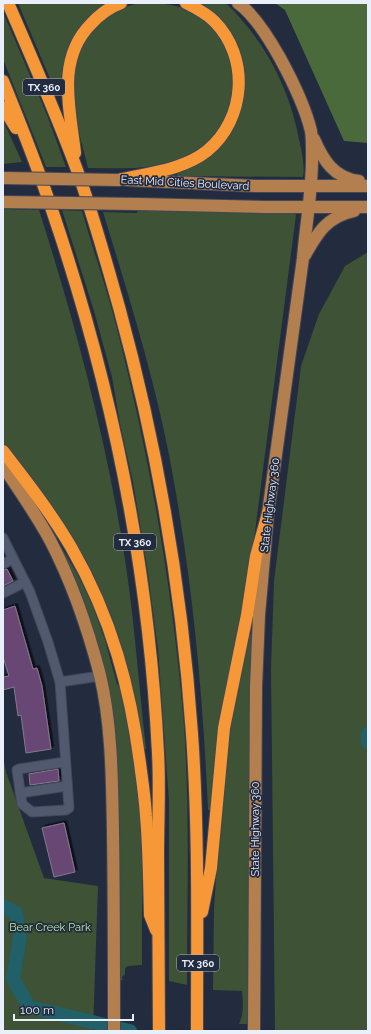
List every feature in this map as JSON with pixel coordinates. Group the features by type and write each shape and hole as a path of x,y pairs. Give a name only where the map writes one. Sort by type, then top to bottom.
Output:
{"highway":[{"name":"TX 360","path":"8,3 49,97 77,172 110,277 141,391 153,446 171,546 182,619 192,736 196,810 198,932 197,1031"},
{"path":"77,172 67,88 68,68 74,49 84,30 99,16 121,3"},
{"path":"118,180 178,166 193,160 207,151 218,140 227,128 234,112 239,94 239,75 235,55 226,37 214,21 199,9 186,3"},
{"name":"TX 360","path":"3,81 35,160 72,269 101,374 115,437 137,552 152,667 159,755 158,1031"},
{"path":"3,107 35,160"},
{"path":"3,451 49,512 71,547 90,583 107,622 122,665 138,751 146,815 150,915 158,937"},
{"path":"198,932 211,868 224,728 247,615 256,556 268,513"}],"main road":[{"name":"State Highway 360","path":"238,3 244,8 271,42 295,86 311,131 311,186 303,258 268,513 259,615 256,687 254,1029"},
{"path":"311,131 322,156 337,173 343,177 356,181 368,182"},
{"name":"East Mid Cities Boulevard","path":"3,178 118,180 255,186 368,186"},
{"name":"East Mid Cities Boulevard","path":"3,202 368,207"},
{"path":"303,258 317,234 333,218 344,213 368,207"},
{"path":"3,466 50,540 68,578 81,611 100,676 105,703 110,749 112,803 114,1031"}],"lane":[{"path":"3,538 30,592 48,642 60,682 69,808 66,810 32,812 22,804 17,773 19,769 65,762"},
{"path":"3,564 13,559"},
{"path":"3,593 25,582"},
{"path":"60,682 100,676"},
{"path":"20,793 67,786"}],"green space":[{"path":"18,3 110,3 70,44 61,79 62,91 56,93"},
{"path":"140,3 163,4 179,7 196,15 212,28 224,45 234,73 233,95 229,111 221,127 212,139 199,149 184,157 161,165 149,167 88,168 75,117 71,79 82,44 93,28 107,16 124,7"},
{"path":"194,3 226,3 253,34 264,50 283,86 290,104 302,152 303,177 177,176 177,171 222,142 240,57"},
{"path":"275,3 368,3 368,143 344,141 285,10"},
{"path":"3,12 47,115 66,167 46,167 3,59"},
{"path":"3,120 22,162 3,164"},
{"path":"3,209 39,210 66,298 90,386 119,521 126,566 146,749 142,750 111,622 3,447"},
{"path":"62,210 82,211 113,314 129,378 159,525 174,625 186,757 188,822 187,985 169,981 169,802 158,649 147,567 133,482 120,424 112,377 94,311"},
{"path":"138,210 293,211 296,215 247,593 212,810 208,810 200,678 185,547 170,460 164,429 148,366 103,212 137,213"},
{"path":"368,252 368,1031 275,1031 271,669 274,581 301,366 319,314 345,266"},
{"path":"43,516 78,575 92,604 105,640 117,684 122,690 130,726 141,812 144,864 142,865 142,965 128,966 125,968 125,974 122,977 123,980 118,980 119,878 97,645 82,597 42,517"},
{"path":"248,634 253,634 249,1024 239,1024 243,1004 242,991 213,990 214,907 225,747"},
{"name":"Bear Creek Park","path":"3,757 6,772 44,878 98,886 93,1031 3,1031"}],"building":[{"path":"7,569 13,581 3,586 3,570"},
{"path":"15,606 33,669 37,668 42,686 51,749 26,753 21,715 18,716 14,687 3,690 3,677 9,676 3,657 3,610"},
{"path":"58,769 59,781 30,785 29,774"},
{"path":"64,823 75,872 54,877 42,828"}],"waterway":[{"path":"368,734 368,742"},
{"path":"3,906 16,913 20,936 13,979 29,1007 130,1031"}]}
